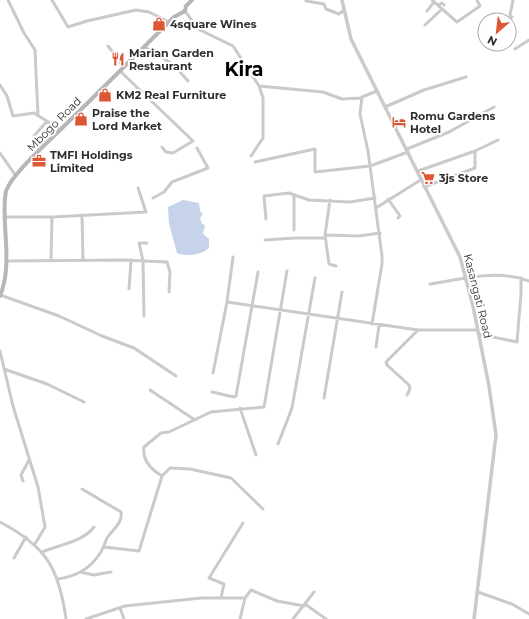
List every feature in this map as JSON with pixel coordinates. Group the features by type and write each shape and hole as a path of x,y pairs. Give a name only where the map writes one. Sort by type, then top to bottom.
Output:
{"main road":[{"name":"Mbogo Road","path":"0,296 4,283 6,261 4,217 2,209 7,190 16,176 174,17 185,12 186,6 192,0"}],"street":[{"path":"8,0 24,33 35,50 38,116"},
{"path":"52,0 68,27 87,21 136,10 149,12 169,22"},
{"path":"324,0 326,9 339,14 344,10"},
{"name":"Kasangati Road","path":"342,0 351,39 460,258 478,332 496,435 474,619"},
{"path":"427,11 433,1 458,21 480,6 477,0"},
{"path":"511,12 513,0"},
{"path":"306,1 324,4"},
{"path":"438,5 442,2 444,5"},
{"path":"425,25 442,9"},
{"path":"185,12 198,29 233,46 259,86 263,98 263,138 251,156"},
{"path":"517,48 529,40"},
{"path":"108,46 124,67"},
{"path":"145,47 174,66 188,81"},
{"path":"120,71 193,141 173,153 166,152 162,147"},
{"path":"385,107 424,90 466,78"},
{"path":"0,85 7,96 13,116 32,112 61,130"},
{"path":"259,86 323,92 342,99 362,98 377,91"},
{"path":"362,98 360,114 375,198 380,233 382,264 372,324"},
{"path":"255,162 315,149 315,172 370,166 408,151 449,132 494,107"},
{"path":"34,136 47,121"},
{"path":"418,171 474,151 498,140"},
{"path":"153,198 164,192 172,182 208,168 197,148"},
{"path":"424,187 475,168 474,151"},
{"path":"0,153 16,176"},
{"path":"376,208 388,199 422,179"},
{"path":"4,217 52,217 146,212 138,188"},
{"path":"266,219 264,196 283,193 309,200 350,202 375,198"},
{"path":"294,195 294,230"},
{"path":"388,199 400,216 398,218"},
{"path":"330,200 325,237 329,264 336,266"},
{"path":"82,215 83,260"},
{"path":"51,260 52,217"},
{"path":"265,240 359,236 380,233"},
{"path":"144,316 143,261 138,244 147,243"},
{"path":"213,373 227,302 233,257"},
{"path":"129,289 131,260"},
{"path":"6,261 131,260 167,262 170,272 169,292"},
{"path":"162,476 152,470 143,454 144,447 161,433 169,432 211,412 240,408 262,408 264,406 287,271"},
{"path":"212,392 234,398 236,396 258,272"},
{"path":"430,284 496,275 521,278 529,281"},
{"path":"278,444 292,408 315,278"},
{"path":"227,302 252,307 418,330 478,332 517,342 521,300 521,278"},
{"path":"324,398 342,292"},
{"path":"0,296 58,316 102,336 134,348 176,376"},
{"path":"376,348 379,324"},
{"path":"407,395 410,388 409,385 386,362 418,330"},
{"path":"0,352 13,406 45,522 44,533 35,544"},
{"path":"4,369 47,384 84,402"},
{"path":"150,390 195,420"},
{"path":"240,408 256,455"},
{"path":"24,481 21,475 29,460"},
{"path":"104,547 140,550 162,476 170,468 190,468 231,478 262,509"},
{"path":"58,579 72,577 96,558 104,547 107,539 119,523 121,513 82,489"},
{"path":"0,522 26,537 42,552 58,579 66,619"},
{"path":"221,598 224,584 209,578 243,523"},
{"path":"42,552 72,542 91,531 94,527"},
{"path":"14,558 26,537"},
{"path":"80,572 94,575 111,572"},
{"path":"240,619 245,598 252,590 276,600 305,605 326,619"},
{"path":"293,619 314,592"},
{"path":"478,592 512,604 529,614"},
{"path":"86,619 120,608 221,598 245,598"},
{"path":"120,608 124,619"}],"water":[{"path":"183,200 199,203 200,211 203,214 200,218 202,224 205,225 203,234 209,239 209,248 194,255 177,253 169,224 168,207"}],"place":[{"name":"4square Wines","path":"159,24"},
{"name":"Marian Garden Restaurant","path":"118,59"},
{"name":"KM2 Real Furniture","path":"105,95"},
{"name":"Praise the Lord Market","path":"81,119"},
{"name":"Romu Gardens Hotel","path":"399,122"},
{"name":"TMFI Holdings Limited","path":"39,161"},
{"name":"3js Store","path":"428,178"}],"district":[{"name":"Kira","path":"244,69"}]}
